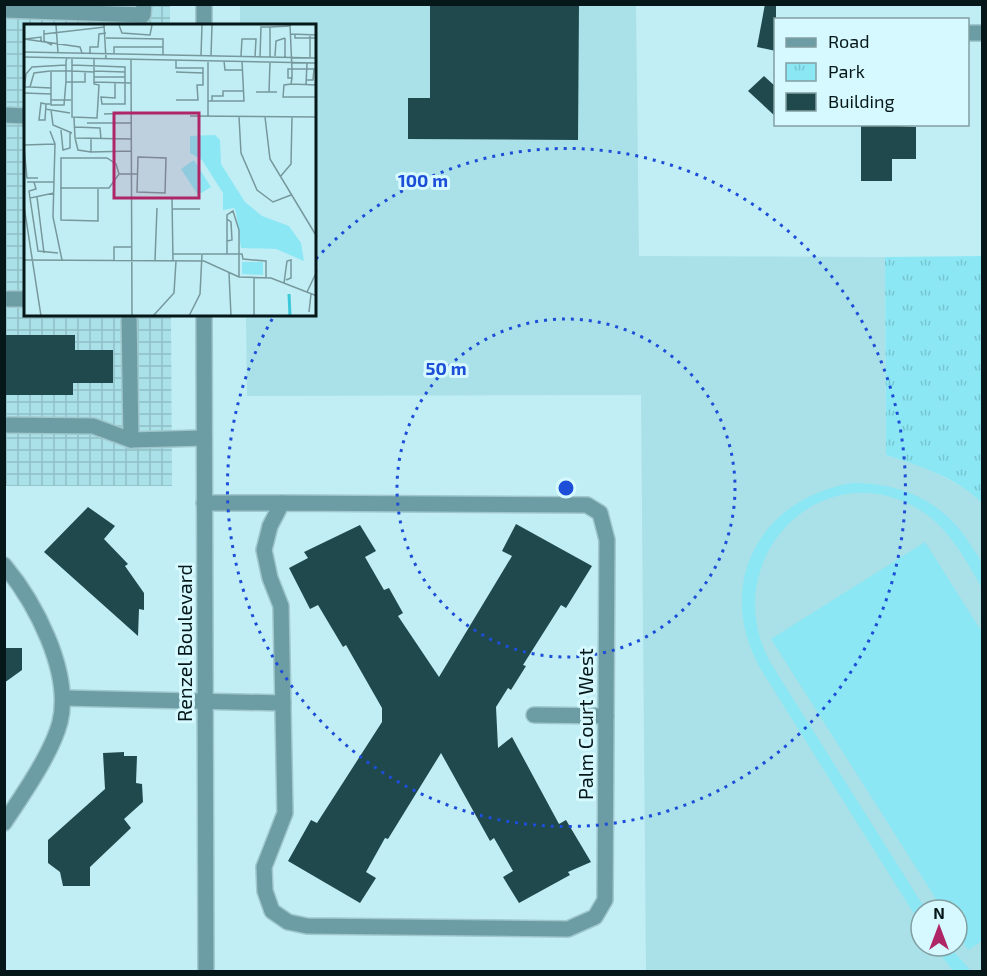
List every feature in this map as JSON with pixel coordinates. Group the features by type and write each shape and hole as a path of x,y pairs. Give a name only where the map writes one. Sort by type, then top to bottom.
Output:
{"street":[{"path":"4,10 142,15 144,4"},
{"path":"204,4 204,24"},
{"path":"4,115 24,116"},
{"path":"4,299 24,299"},
{"path":"129,316 131,440"},
{"name":"Renzel Boulevard","path":"204,316 206,972"},
{"path":"4,425 93,426 131,440 204,438"},
{"path":"204,502 282,503"},
{"name":"Palm Court West","path":"282,503 587,505 600,513 607,540 604,900 595,916 586,923 568,929 307,926 288,922 272,910 265,891 264,867 285,813 283,703 281,606 270,578 264,550 270,526 282,503"},
{"path":"4,565 24,588 49,644 63,698 60,723 45,755 4,823"},
{"path":"63,698 283,703"},
{"path":"534,715 606,716"}],"shaded area":[{"path":"5,5 170,5 170,24 24,24 24,316 171,316 172,486 5,486"},
{"path":"240,5 636,5 639,256 885,257 886,455 927,468 965,488 982,502 982,971 646,971 641,395 247,396 246,316 316,316 316,24 240,24"}],"green space":[{"path":"982,256 982,503 949,479 886,455 885,257"},
{"path":"852,483 888,486 920,497 947,516 959,529 983,567 982,588 963,555 930,517 920,510 883,495 848,494 815,504 788,524 768,552 757,586 757,623 770,662 918,898 909,898 909,906 760,668 747,637 742,606 744,577 754,550 770,526 792,507 819,492"},
{"path":"925,542 982,632 982,941 969,949 969,898 935,898 771,639"},
{"path":"943,958 960,958 971,971 953,971"}],"building":[{"path":"430,4 579,4 578,140 408,139 408,98 430,98"},
{"path":"765,4 776,4 774,51 757,47"},
{"path":"764,76 774,85 774,115 748,91"},
{"path":"861,126 916,127 916,159 892,159 892,181 861,181"},
{"path":"4,335 75,335 75,350 113,350 113,383 73,383 73,395 4,395"},
{"path":"88,507 115,526 104,539 128,564 125,566 144,593 144,610 139,609 138,636 44,552"},
{"path":"516,524 592,566 566,608 561,605 523,665 526,666 511,690 508,688 496,707 498,748 512,737 559,824 566,820 591,862 568,872 570,875 519,903 503,877 513,871 494,838 490,841 441,753 388,839 385,838 366,872 376,878 360,903 288,861 311,820 317,823 382,722 382,708 346,645 343,647 318,605 310,609 289,568 308,558 304,552 360,525 376,551 365,557 384,590 389,588 403,613 398,616 439,677 512,556 502,551"},
{"path":"4,648 22,648 22,670 4,683"},
{"path":"124,752 124,756 137,756 136,783 142,784 143,802 124,819 131,828 90,867 90,886 63,886 60,872 48,863 48,840 105,789 103,753"}]}
